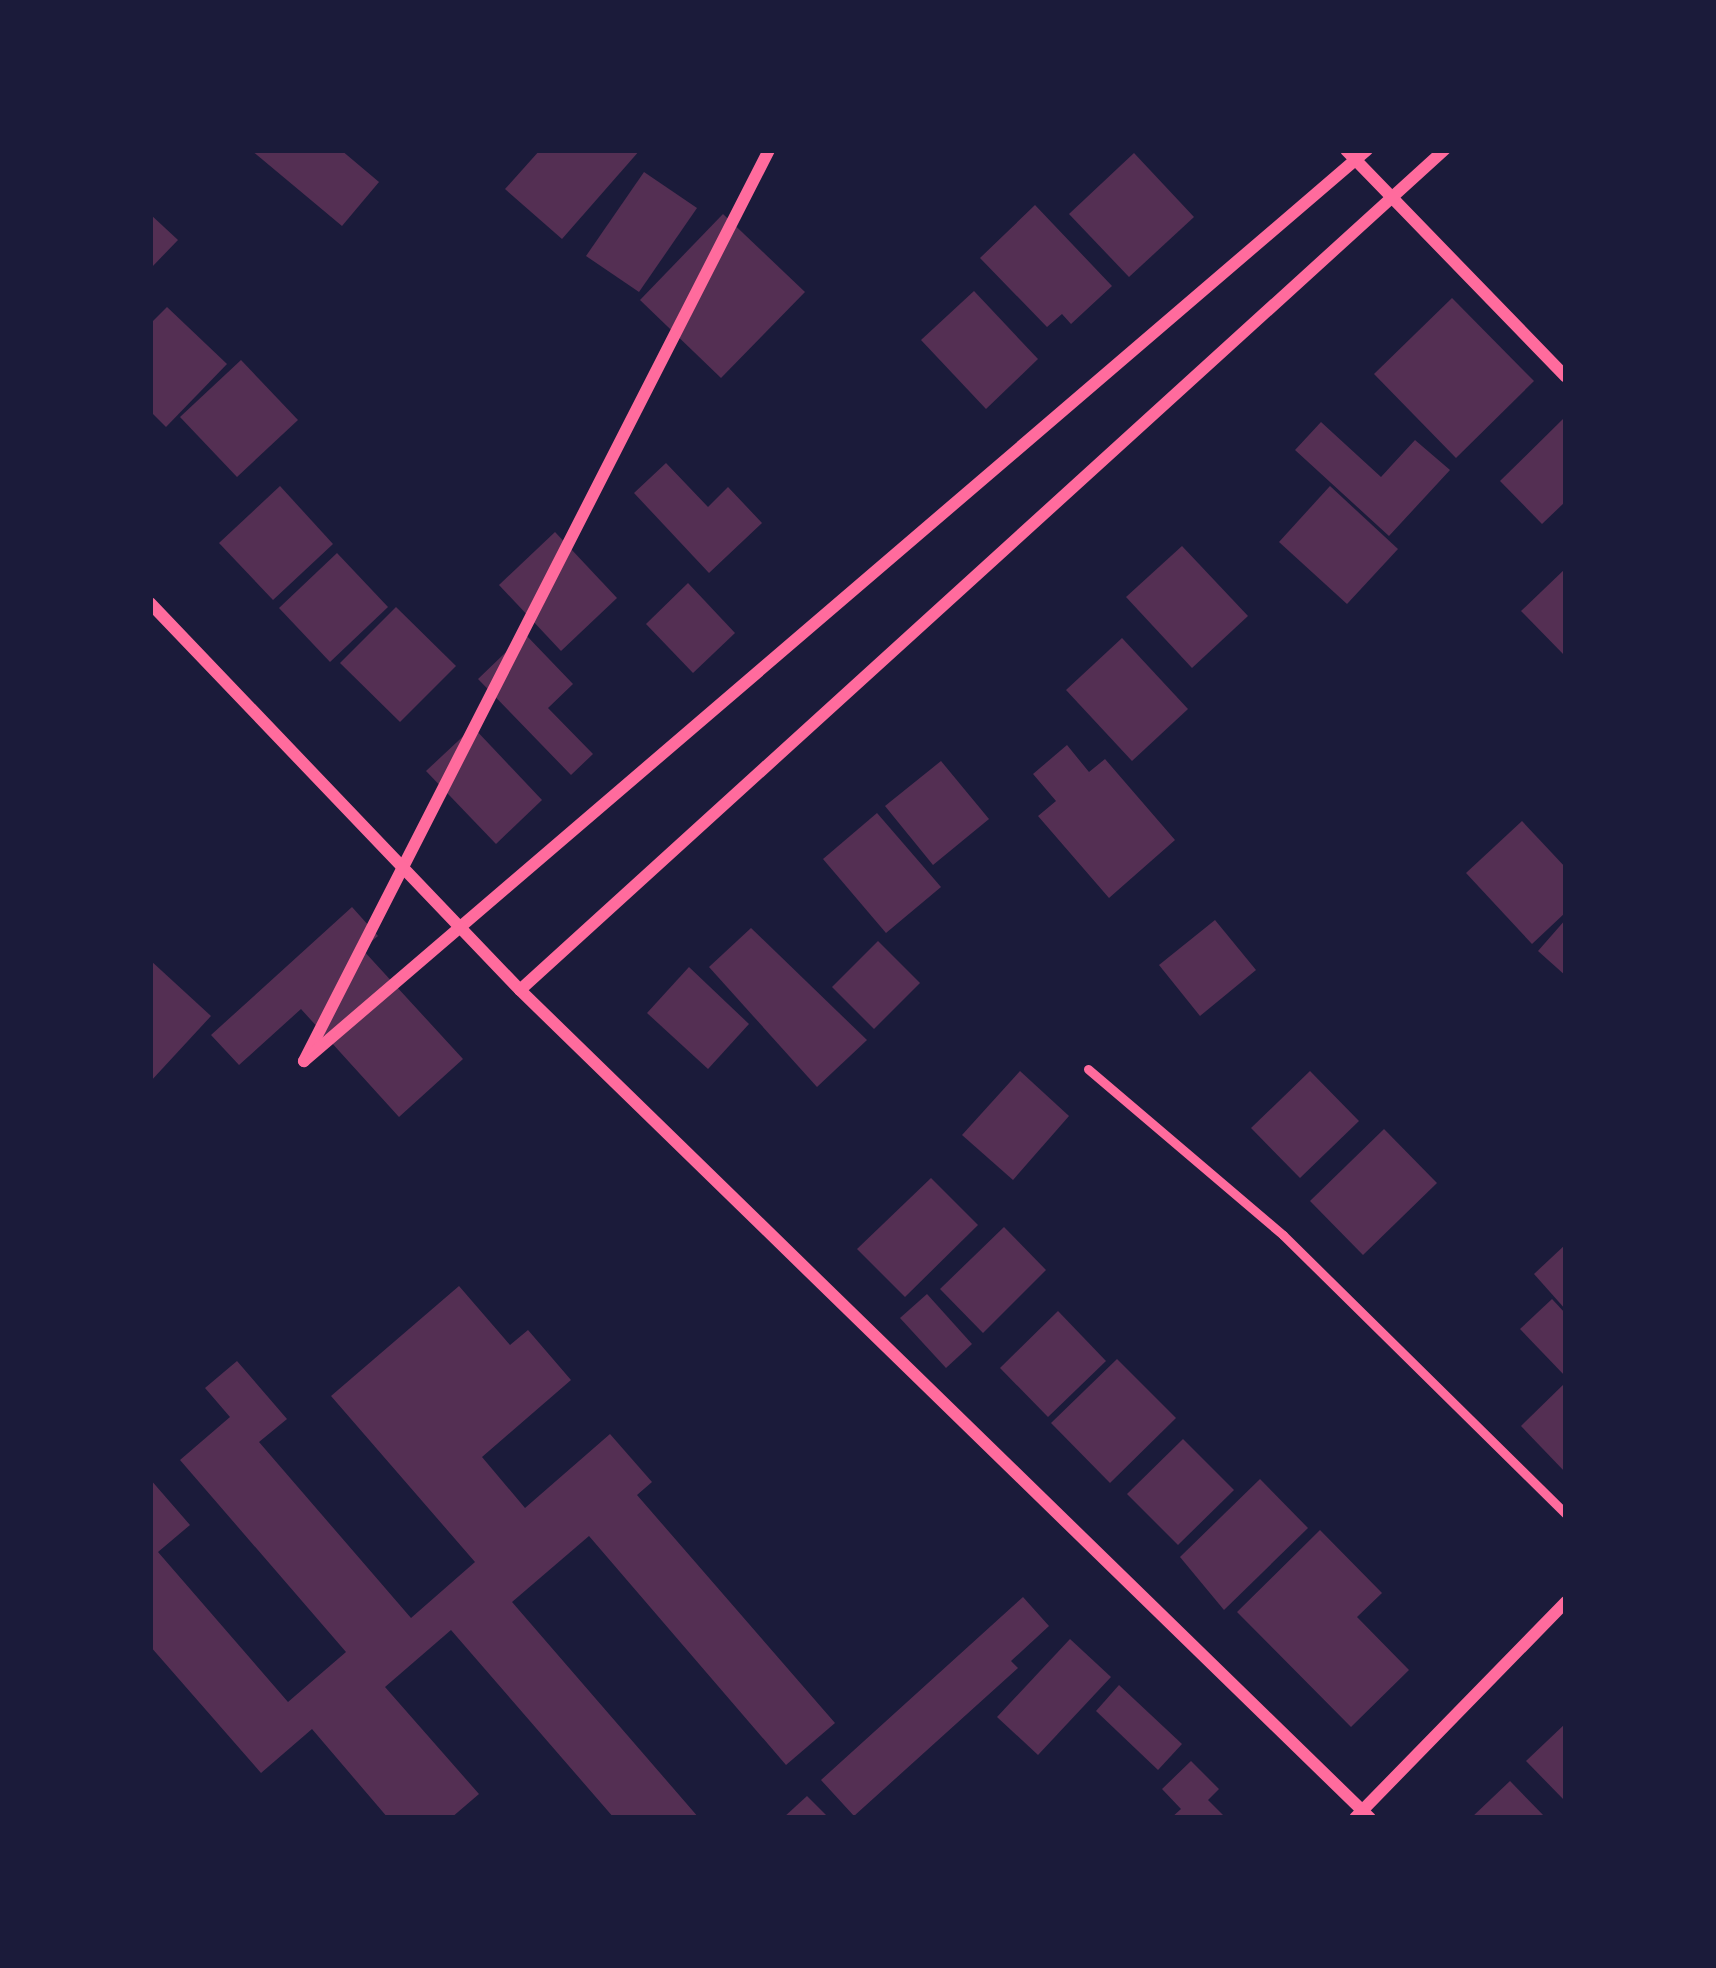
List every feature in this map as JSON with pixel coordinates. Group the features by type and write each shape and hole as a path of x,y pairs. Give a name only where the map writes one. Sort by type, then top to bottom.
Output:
{"street":[{"path":"769,150 304,1061 1367,150"},
{"path":"1346,150 1566,377"},
{"path":"520,990 1444,150"},
{"path":"150,603 520,990 1362,1816 1566,1602"}],"lane":[{"path":"1088,1069 1283,1235 1566,1514"}],"building":[{"path":"251,150 341,150 379,182 342,226"},
{"path":"540,150 640,150 562,239 505,189"},
{"path":"1134,153 1194,217 1129,277 1069,214"},
{"path":"644,172 697,208 639,292 586,256"},
{"path":"1035,205 1112,286 1071,324 1062,314 1047,327 980,258"},
{"path":"150,214 178,240 150,269"},
{"path":"723,214 805,292 721,378 640,300"},
{"path":"974,291 1038,359 986,409 921,340"},
{"path":"1452,298 1534,381 1456,458 1374,374"},
{"path":"167,307 227,364 166,427 150,411 150,324"},
{"path":"241,360 298,420 237,477 180,417"},
{"path":"1564,418 1566,501 1542,524 1500,481"},
{"path":"1321,422 1381,477 1415,440 1450,470 1389,536 1295,450"},
{"path":"666,463 708,507 728,487 762,523 709,573 634,493"},
{"path":"280,486 333,544 273,600 219,543"},
{"path":"1330,486 1398,549 1347,604 1279,542"},
{"path":"555,532 617,598 561,651 499,585"},
{"path":"1182,546 1248,616 1192,668 1126,597"},
{"path":"337,553 388,607 330,662 279,608"},
{"path":"1566,568 1566,657 1521,611"},
{"path":"688,583 735,633 693,673 646,624"},
{"path":"396,607 456,666 400,722 340,663"},
{"path":"525,634 573,684 548,708 593,754 571,775 478,679"},
{"path":"1122,638 1188,709 1132,761 1066,690"},
{"path":"473,727 542,800 496,844 426,771"},
{"path":"1067,745 1089,772 1105,759 1175,840 1109,898 1038,816 1056,801 1033,774"},
{"path":"941,761 989,819 933,865 885,806"},
{"path":"877,813 941,887 886,933 823,859"},
{"path":"1522,821 1566,868 1566,912 1532,944 1466,873"},
{"path":"352,907 378,936 362,949 463,1059 399,1117 301,1009 239,1065 211,1035"},
{"path":"1566,919 1566,976 1538,951"},
{"path":"1215,920 1256,970 1200,1016 1159,965"},
{"path":"751,928 867,1040 817,1087 709,967"},
{"path":"878,941 920,983 874,1029 832,987"},
{"path":"150,960 211,1016 150,1082"},
{"path":"689,967 749,1024 708,1069 647,1013"},
{"path":"1020,1071 1069,1116 1013,1180 962,1135"},
{"path":"1310,1071 1359,1121 1300,1178 1251,1128"},
{"path":"1384,1129 1437,1183 1363,1255 1310,1201"},
{"path":"931,1178 978,1225 905,1297 857,1249"},
{"path":"1004,1227 1046,1270 983,1333 940,1289"},
{"path":"1566,1244 1566,1310 1534,1274"},
{"path":"459,1286 510,1345 528,1330 571,1380 482,1457 525,1508 610,1434 652,1482 637,1495 835,1723 786,1765 589,1536 512,1602 699,1818 614,1818 451,1630 385,1687 479,1794 451,1818 388,1818 312,1729 261,1773 150,1646 150,1479 190,1525 158,1552 288,1702 346,1652 180,1460 230,1417 205,1388 237,1361 287,1419 259,1442 411,1618 475,1562 331,1396"},
{"path":"927,1294 972,1344 946,1368 900,1318"},
{"path":"1552,1299 1566,1314 1566,1377 1520,1329"},
{"path":"1058,1311 1106,1361 1048,1417 1000,1368"},
{"path":"1117,1359 1176,1418 1110,1483 1051,1423"},
{"path":"1566,1382 1566,1473 1521,1426"},
{"path":"1183,1439 1234,1490 1178,1545 1127,1494"},
{"path":"1260,1479 1308,1528 1224,1610 1180,1557"},
{"path":"1320,1530 1382,1593 1357,1617 1409,1670 1351,1727 1237,1612"},
{"path":"1023,1597 1049,1626 1011,1661 1018,1668 854,1816 821,1780"},
{"path":"1070,1639 1111,1677 1038,1755 997,1717"},
{"path":"1119,1685 1182,1744 1158,1770 1096,1711"},
{"path":"1566,1723 1566,1802 1526,1761"},
{"path":"1191,1761 1219,1789 1208,1800 1226,1818 1171,1818 1181,1809 1162,1789"},
{"path":"1510,1781 1546,1818 1471,1818"},
{"path":"807,1796 829,1818 783,1818"}]}
